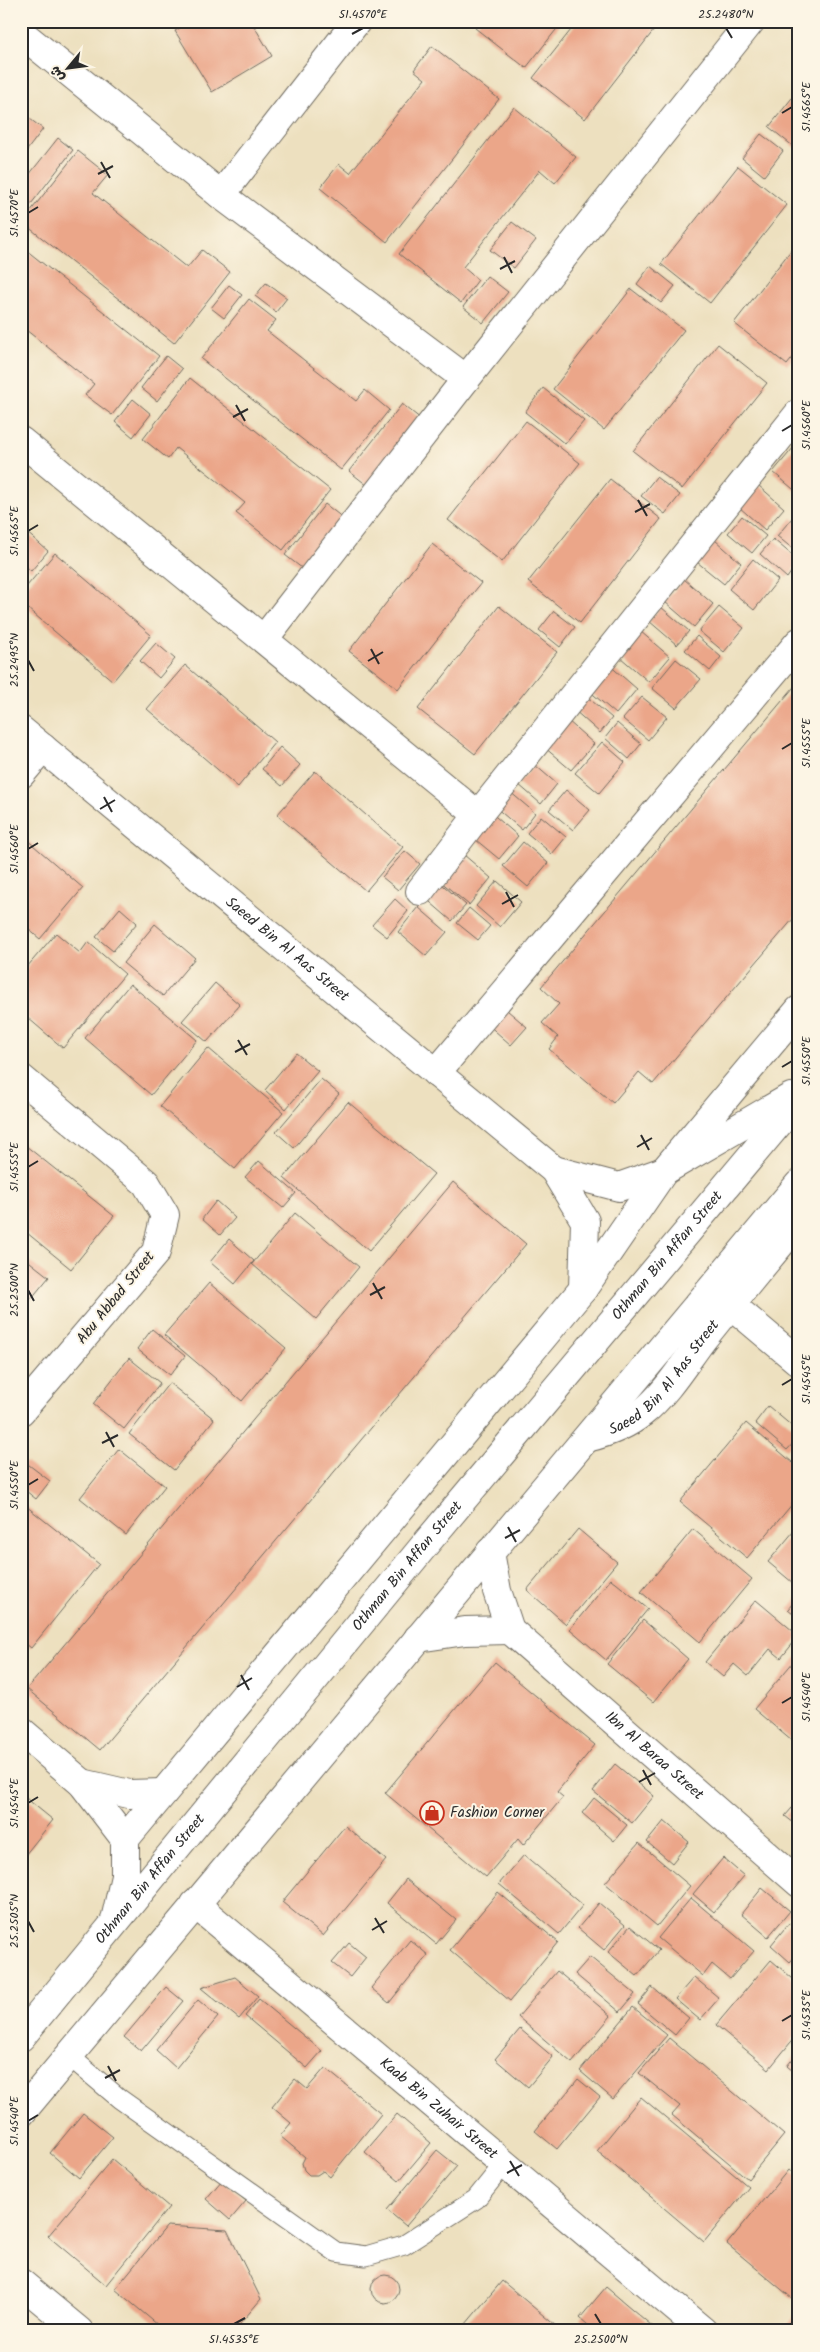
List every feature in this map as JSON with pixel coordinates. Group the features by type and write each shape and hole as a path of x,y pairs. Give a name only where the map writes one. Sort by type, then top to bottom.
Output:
{"street":[{"path":"221,195 358,21"},
{"path":"264,638 466,379 752,21"},
{"path":"21,33 221,195 466,379"},
{"path":"420,891 478,814 799,413"},
{"path":"21,442 478,814"},
{"path":"436,1073 799,642"},
{"name":"Saeed Bin Al Aas Street","path":"21,730 554,1170 585,1221 584,1289"},
{"path":"21,774 43,748"},
{"path":"125,1839 584,1289 664,1171 799,1010"},
{"name":"Abu Abbad Street","path":"21,1078 146,1183 165,1216 156,1252 21,1411"},
{"name":"Saeed Bin Al Aas Street","path":"554,1170 619,1187 664,1171 799,1093"},
{"name":"Othman Bin Affan Street","path":"21,2038 115,1920 428,1541 799,1099"},
{"path":"21,2113 799,1184"},
{"name":"Saeed Bin Al Aas Street","path":"587,1438 607,1433 642,1413 799,1222"},
{"name":"Saeed Bin Al Aas Street","path":"730,1304 799,1362"},
{"path":"418,1638 465,1631 510,1630 497,1591 490,1552"},
{"name":"Ibn Al Baraa Street","path":"510,1630 799,1883"},
{"path":"21,1731 82,1783 125,1839 125,1876 115,1920"},
{"path":"82,1783 129,1794 163,1793"},
{"name":"Kaab Bin Zuhair Street","path":"195,1904 703,2331"},
{"path":"21,2283 79,2331"}],"lane":[{"path":"69,2056 120,2099 336,2252 366,2256 404,2245 476,2199 504,2164"}],"building":[{"path":"191,21 251,21 272,56 212,92 175,31"},
{"path":"480,21 563,21 526,68 475,28"},
{"path":"578,21 661,21 585,119 533,78"},
{"path":"432,46 499,99 387,242 320,188 339,164 350,173 425,79 414,70"},
{"path":"799,89 799,151 769,127"},
{"path":"514,107 576,157 555,183 540,170 463,267 478,280 461,303 399,254"},
{"path":"21,112 43,129 21,158"},
{"path":"761,134 783,151 764,176 742,158"},
{"path":"58,138 73,150 24,213 21,211 21,185"},
{"path":"78,151 108,175 93,193 187,268 202,250 230,272 174,343 22,222"},
{"path":"738,166 787,205 710,303 661,264"},
{"path":"512,222 536,240 514,268 490,250"},
{"path":"799,240 799,350 787,365 734,323"},
{"path":"21,246 159,356 112,415 85,395 94,384 21,326"},
{"path":"650,266 675,286 661,303 637,284"},
{"path":"487,276 508,292 483,323 463,307"},
{"path":"266,283 287,298 276,312 255,296"},
{"path":"229,285 242,295 224,318 211,308"},
{"path":"631,289 684,330 604,430 553,389"},
{"path":"249,299 276,320 267,331 356,401 365,390 389,410 341,470 201,359"},
{"path":"718,344 767,383 682,489 633,451"},
{"path":"166,356 182,369 157,401 141,388"},
{"path":"190,378 330,490 283,550 236,513 245,503 176,448 168,459 143,439"},
{"path":"543,388 584,421 565,444 525,412"},
{"path":"133,399 151,414 133,437 115,422"},
{"path":"402,404 421,419 368,486 349,471"},
{"path":"526,421 580,463 502,562 448,520"},
{"path":"794,447 799,452 799,494 773,472"},
{"path":"656,477 680,495 665,514 641,496"},
{"path":"610,479 661,519 580,623 528,582"},
{"path":"758,485 784,508 765,530 739,507"},
{"path":"325,504 343,518 303,569 285,555"},
{"path":"742,516 766,536 752,553 728,533"},
{"path":"792,518 799,524 799,554 777,536"},
{"path":"25,531 48,551 31,571 21,562 21,536"},
{"path":"773,539 799,561 787,578 760,554"},
{"path":"715,540 741,563 724,584 697,562"},
{"path":"432,544 481,583 398,689 349,651"},
{"path":"55,553 151,635 113,681 21,603 21,593"},
{"path":"753,559 778,580 754,610 729,589"},
{"path":"684,579 713,604 694,627 665,602"},
{"path":"499,606 557,652 475,754 418,709"},
{"path":"661,607 689,631 677,645 649,621"},
{"path":"719,607 744,628 724,652 699,631"},
{"path":"554,611 575,627 560,647 539,630"},
{"path":"640,631 670,657 649,682 620,657"},
{"path":"697,636 721,657 710,671 685,650"},
{"path":"156,643 175,659 159,678 140,661"},
{"path":"676,659 701,679 676,708 652,688"},
{"path":"608,664 637,689 616,714 587,689"},
{"path":"185,665 275,742 238,787 147,709"},
{"path":"799,681 799,912 653,1084 639,1072 613,1103 549,1049 558,1037 542,1023 559,1004 541,987"},
{"path":"585,695 612,718 600,733 573,709"},
{"path":"642,697 667,717 648,740 623,719"},
{"path":"567,720 594,744 571,770 544,747"},
{"path":"617,723 641,744 629,759 605,738"},
{"path":"602,742 625,762 599,793 575,773"},
{"path":"280,747 300,765 282,786 262,769"},
{"path":"535,765 557,784 541,804 518,784"},
{"path":"315,771 403,847 366,891 277,815"},
{"path":"566,790 590,810 573,830 549,810"},
{"path":"509,791 535,813 522,830 495,807"},
{"path":"489,811 518,836 499,859 470,835"},
{"path":"541,816 566,837 552,854 527,833"},
{"path":"26,839 83,888 40,939 21,923 21,846"},
{"path":"523,842 548,863 528,887 503,866"},
{"path":"457,849 491,878 469,905 434,876"},
{"path":"405,851 420,864 398,890 382,877"},
{"path":"437,880 466,905 452,921 423,896"},
{"path":"497,881 521,902 500,927 476,906"},
{"path":"395,899 408,911 387,937 372,925"},
{"path":"418,907 447,932 426,956 398,932"},
{"path":"120,908 137,923 113,951 96,937"},
{"path":"469,908 490,926 478,940 457,923"},
{"path":"155,924 195,958 163,996 123,963"},
{"path":"56,933 80,953 88,942 125,974 63,1048 21,1012 21,974"},
{"path":"215,983 240,1005 207,1042 182,1021"},
{"path":"130,984 197,1040 151,1095 85,1038"},
{"path":"501,1005 527,1027 511,1045 486,1023"},
{"path":"208,1048 283,1112 235,1169 160,1106"},
{"path":"296,1053 318,1071 286,1109 265,1090"},
{"path":"321,1079 339,1094 294,1148 276,1132"},
{"path":"348,1102 434,1174 369,1251 284,1178"},
{"path":"21,1142 114,1216 71,1269 21,1228"},
{"path":"259,1161 296,1193 283,1208 245,1177"},
{"path":"453,1182 526,1244 100,1750 27,1689"},
{"path":"216,1201 235,1218 220,1235 202,1219"},
{"path":"295,1213 359,1267 316,1319 252,1264"},
{"path":"229,1239 254,1261 235,1284 210,1262"},
{"path":"21,1255 49,1277 21,1311"},
{"path":"209,1283 286,1348 242,1401 164,1335"},
{"path":"152,1329 185,1356 170,1375 137,1349"},
{"path":"129,1358 160,1383 124,1429 93,1404"},
{"path":"169,1383 214,1419 174,1470 129,1434"},
{"path":"768,1406 799,1432 799,1437 787,1450 755,1423"},
{"path":"746,1423 799,1468 799,1496 747,1558 680,1502"},
{"path":"119,1449 165,1486 126,1535 80,1498"},
{"path":"25,1462 50,1481 36,1499 21,1487 21,1467"},
{"path":"21,1502 99,1564 31,1648 21,1640"},
{"path":"578,1529 617,1562 566,1624 527,1590"},
{"path":"693,1529 752,1579 700,1642 641,1592"},
{"path":"794,1531 799,1535 799,1588 768,1562"},
{"path":"611,1579 648,1609 606,1660 570,1629"},
{"path":"799,1596 799,1618 788,1609"},
{"path":"756,1600 799,1636 781,1658 770,1649 748,1676 734,1664 723,1677 705,1662"},
{"path":"643,1620 688,1659 653,1702 607,1664"},
{"path":"799,1655 799,1747 754,1709"},
{"path":"495,1662 595,1745 557,1792 563,1797 523,1845 518,1839 486,1877 385,1793"},
{"path":"615,1764 654,1796 632,1823 593,1791"},
{"path":"21,1794 53,1820 21,1860"},
{"path":"594,1798 627,1825 614,1841 582,1813"},
{"path":"799,1800 799,1827 785,1816"},
{"path":"664,1821 689,1842 672,1863 647,1842"},
{"path":"345,1826 386,1860 323,1936 282,1902"},
{"path":"639,1843 690,1886 657,1926 605,1883"},
{"path":"524,1855 583,1905 559,1934 499,1884"},
{"path":"723,1858 744,1876 714,1912 693,1894"},
{"path":"406,1879 456,1920 436,1944 387,1903"},
{"path":"762,1888 790,1911 768,1937 741,1914"},
{"path":"498,1892 558,1942 510,2001 450,1950"},
{"path":"691,1898 754,1951 730,1979 712,1964 703,1976 658,1938"},
{"path":"599,1903 625,1925 604,1950 578,1928"},
{"path":"789,1923 799,1931 799,1952 790,1962 771,1945"},
{"path":"630,1926 659,1950 637,1976 608,1952"},
{"path":"410,1940 428,1955 389,2003 371,1988"},
{"path":"349,1943 366,1957 350,1977 332,1963"},
{"path":"590,1957 635,1994 620,2012 575,1974"},
{"path":"771,1960 799,1984 799,2032 769,2069 716,2025"},
{"path":"557,1971 611,2016 572,2063 518,2017"},
{"path":"235,1977 258,1996 239,2019 201,1988"},
{"path":"694,1977 719,1998 700,2020 675,1999"},
{"path":"166,1987 183,2001 141,2051 124,2037"},
{"path":"652,1987 689,2018 675,2035 638,2004"},
{"path":"259,1999 322,2051 307,2068 245,2016"},
{"path":"198,2000 218,2017 176,2068 156,2050"},
{"path":"633,2007 667,2035 613,2099 580,2071"},
{"path":"520,2029 553,2057 528,2087 495,2059"},
{"path":"669,2038 784,2135 748,2179 672,2115 680,2106 639,2073"},
{"path":"799,2051 799,2076 787,2066"},
{"path":"325,2068 381,2114 330,2177 323,2171 317,2175 309,2175 304,2170 302,2163 305,2157 280,2136 291,2123 272,2107 295,2079 307,2089"},
{"path":"578,2079 600,2097 557,2149 535,2131"},
{"path":"641,2097 749,2187 704,2242 597,2151"},
{"path":"83,2113 113,2137 79,2178 50,2153"},
{"path":"397,2114 431,2143 399,2181 365,2152"},
{"path":"437,2150 457,2166 406,2226 387,2210"},
{"path":"112,2159 169,2207 106,2285 48,2236"},
{"path":"788,2170 799,2178 799,2292 793,2299 727,2244"},
{"path":"222,2180 246,2201 230,2220 206,2199"},
{"path":"167,2226 227,2230 261,2299 234,2331 165,2331 115,2289"},
{"path":"385,2275 395,2279 399,2289 395,2299 385,2303 375,2299 371,2289 375,2279"},
{"path":"502,2281 562,2331 460,2331"},
{"path":"606,2287 658,2331 595,2331 580,2318"},
{"path":"799,2310 799,2331 782,2331"},
{"path":"21,2323 31,2331 21,2331"}],"place":[{"name":"Fashion Corner","path":"432,1813"}]}
